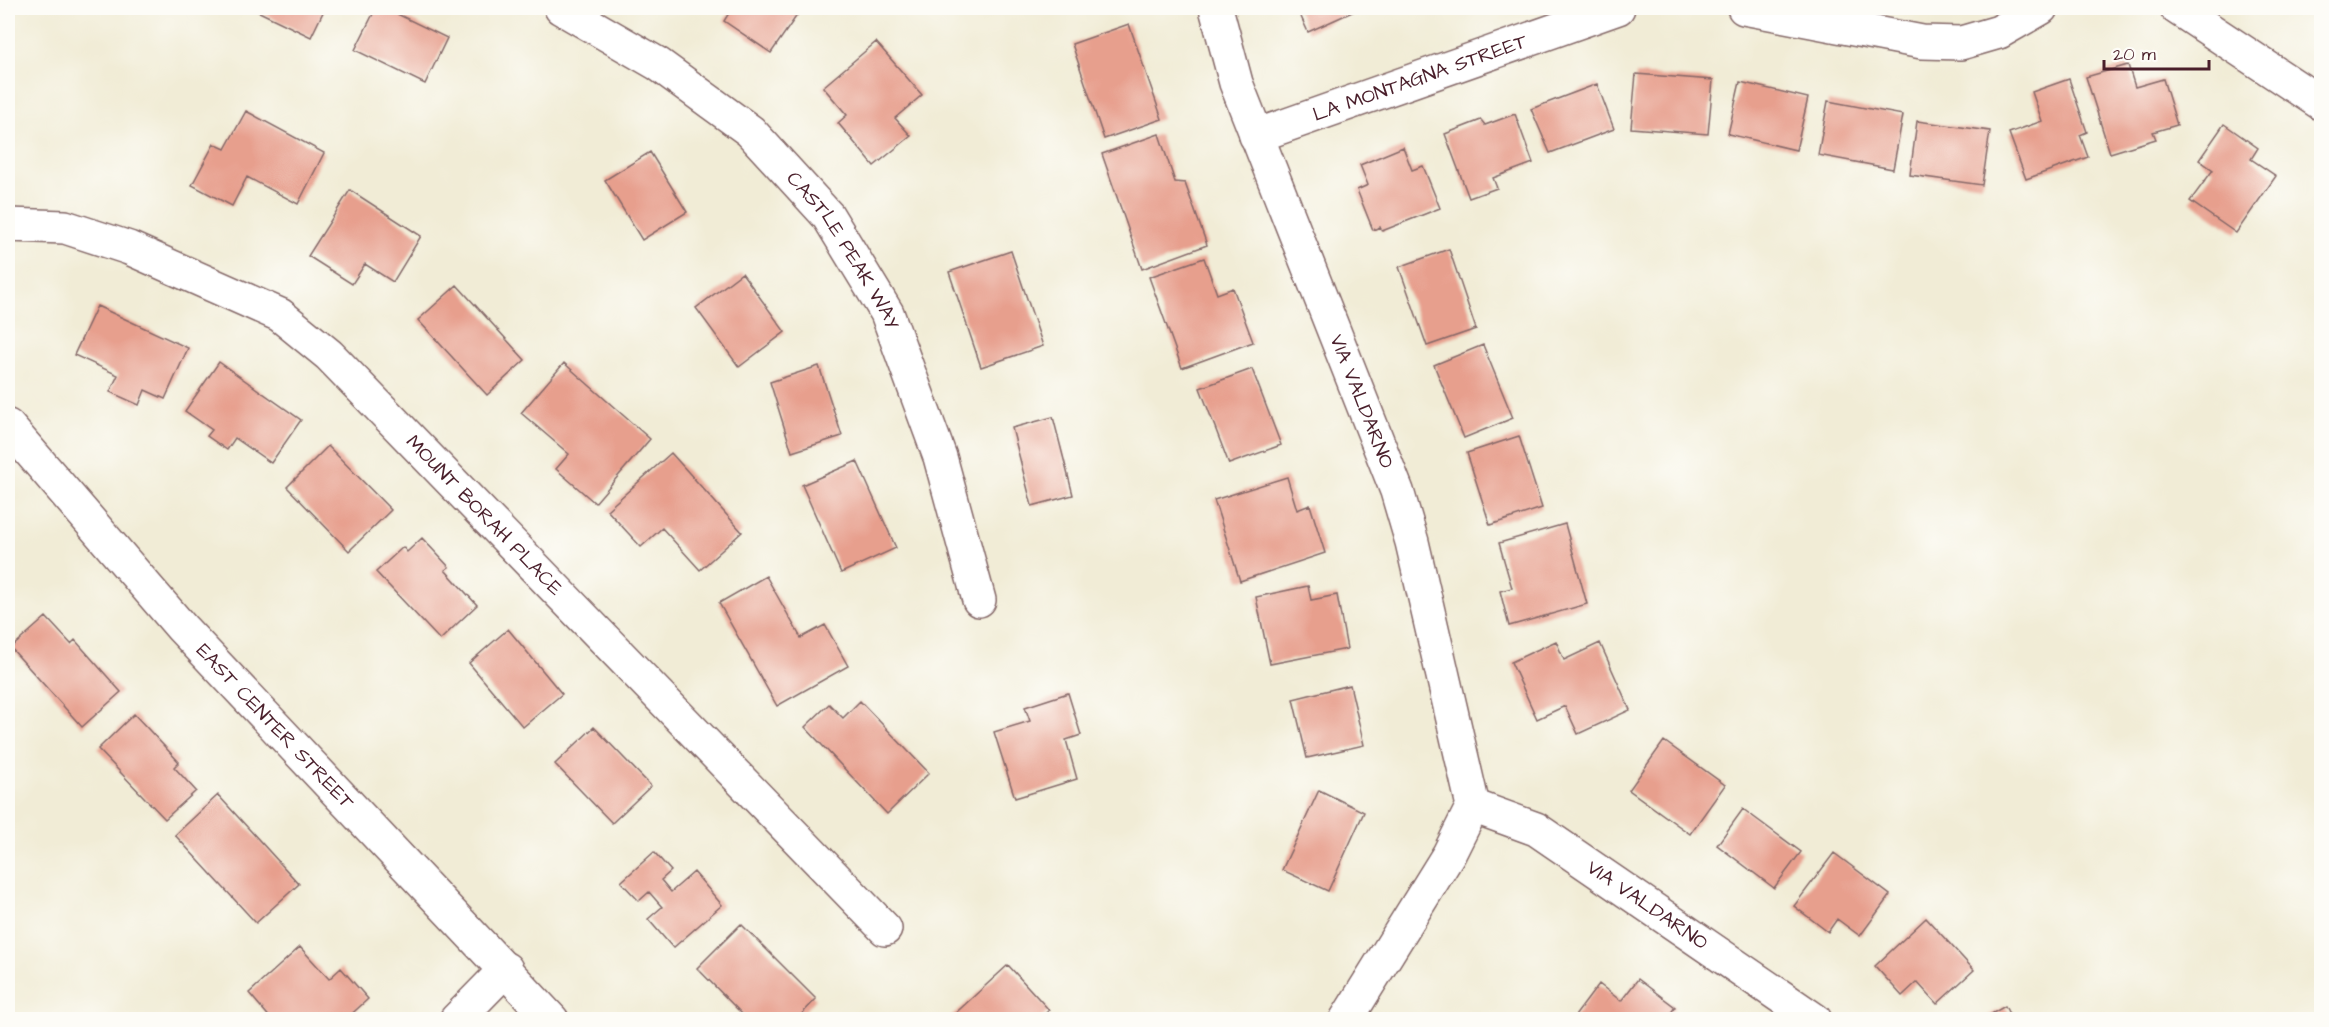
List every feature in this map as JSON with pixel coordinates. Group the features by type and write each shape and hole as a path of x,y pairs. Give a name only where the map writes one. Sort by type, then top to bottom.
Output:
{"street":[{"name":"CASTLE PEAK WAY","path":"561,8 657,64 750,131 828,216 887,313 940,457 979,600"},
{"name":"VIA VALDARNO","path":"1216,8 1232,72 1397,491 1412,542 1473,806 1536,829 1815,1020"},
{"name":"LA MONTAGNA STREET","path":"1256,136 1618,8"},
{"path":"1744,8 1922,42 1951,43 1961,43 1999,32 2042,8"},
{"path":"2177,8 2322,104"},
{"name":"MOUNT BORAH PLACE","path":"8,225 65,226 129,248 280,315 329,355 885,929"},
{"name":"EAST CENTER STREET","path":"8,426 182,628 552,1020"},
{"path":"1346,1020 1449,854 1473,806"},
{"path":"456,1020 506,969"}],"building":[{"path":"251,8 325,8 311,37"},
{"path":"376,8 385,8 447,38 425,84 355,50"},
{"path":"721,8 802,8 771,53 724,21 729,13"},
{"path":"1297,8 1361,8 1308,32"},
{"path":"1129,24 1162,119 1104,139 1072,44"},
{"path":"876,42 922,95 895,118 911,136 874,166 838,123 847,115 823,87"},
{"path":"2128,65 2135,87 2163,79 2177,125 2153,132 2156,139 2110,153 2086,77"},
{"path":"1636,74 1713,80 1708,134 1631,128"},
{"path":"2069,79 2087,132 2080,135 2088,157 2026,179 2009,133 2042,121 2032,92"},
{"path":"1740,82 1808,98 1796,150 1728,134"},
{"path":"1597,84 1614,129 1550,153 1531,109"},
{"path":"1828,101 1903,115 1893,169 1818,155"},
{"path":"246,111 324,153 298,204 247,177 232,206 192,185 214,144 225,149"},
{"path":"1515,114 1533,163 1493,178 1497,188 1469,198 1445,134 1481,120 1485,125"},
{"path":"1917,121 1990,131 1982,185 1910,175"},
{"path":"2224,124 2258,148 2251,159 2276,176 2236,233 2190,201 2213,170 2199,160"},
{"path":"1159,134 1175,182 1185,183 1207,245 1142,269 1102,154"},
{"path":"1403,147 1412,170 1423,166 1440,208 1382,231 1380,227 1373,230 1357,190 1368,185 1360,165"},
{"path":"650,152 687,212 642,240 605,180"},
{"path":"350,190 421,236 393,282 365,264 352,284 308,256"},
{"path":"1449,249 1476,329 1427,346 1399,267"},
{"path":"1011,251 1043,346 981,367 949,272"},
{"path":"1204,258 1217,294 1233,288 1253,342 1182,368 1149,277"},
{"path":"742,273 785,332 739,367 696,308"},
{"path":"457,285 525,360 487,395 418,320"},
{"path":"97,306 188,348 165,399 145,390 139,405 110,392 118,375 74,355"},
{"path":"1483,345 1513,418 1464,438 1434,365"},
{"path":"219,362 301,420 271,463 235,438 227,450 207,436 212,430 185,411"},
{"path":"564,363 650,439 595,503 556,469 569,454 521,413"},
{"path":"819,366 842,436 792,452 770,382"},
{"path":"1252,369 1281,445 1229,464 1200,388"},
{"path":"1053,417 1073,495 1032,506 1012,428"},
{"path":"1519,436 1542,508 1490,525 1467,453"},
{"path":"328,446 391,510 349,551 287,487"},
{"path":"671,453 742,532 700,570 662,528 641,547 607,510"},
{"path":"857,461 896,548 841,573 802,485"},
{"path":"1287,477 1297,510 1310,505 1325,553 1240,581 1214,500"},
{"path":"1565,524 1587,604 1509,626 1500,591 1512,588 1499,543"},
{"path":"422,538 449,567 445,570 477,605 440,640 376,572 403,547 407,552"},
{"path":"766,576 801,638 825,625 848,666 777,706 719,603"},
{"path":"1308,586 1311,600 1337,595 1347,649 1270,664 1256,597"},
{"path":"46,617 71,644 75,640 121,692 82,727 11,648"},
{"path":"508,629 562,694 523,727 469,663"},
{"path":"1556,641 1564,660 1600,643 1630,710 1578,734 1565,706 1537,719 1511,662"},
{"path":"1350,685 1364,745 1307,758 1293,699"},
{"path":"1068,693 1081,735 1066,740 1077,779 1015,798 994,732 1030,721 1025,707"},
{"path":"860,701 929,773 887,814 805,727 829,704 843,718"},
{"path":"134,714 179,762 174,767 196,791 165,819 98,749"},
{"path":"594,727 651,786 612,823 555,764"},
{"path":"1664,741 1725,785 1690,834 1629,790"},
{"path":"1319,790 1364,812 1328,891 1282,870"},
{"path":"218,795 299,884 256,923 175,835"},
{"path":"1743,809 1801,852 1774,888 1717,845"},
{"path":"654,852 671,871 661,880 671,892 694,872 722,905 673,948 648,919 662,907 649,892 639,901 621,882"},
{"path":"1834,853 1890,895 1860,936 1837,919 1828,932 1794,906"},
{"path":"1926,918 1974,970 1937,1004 1917,982 1902,996 1875,966"},
{"path":"741,924 816,999 796,1020 748,1020 697,968"},
{"path":"300,947 329,979 341,968 368,999 345,1020 272,1020 249,993"},
{"path":"1008,965 1049,1010 1039,1020 948,1020"},
{"path":"1638,979 1675,1007 1666,1020 1572,1020 1599,984 1621,1001"},
{"path":"2005,1006 2012,1020 1981,1020"}]}
